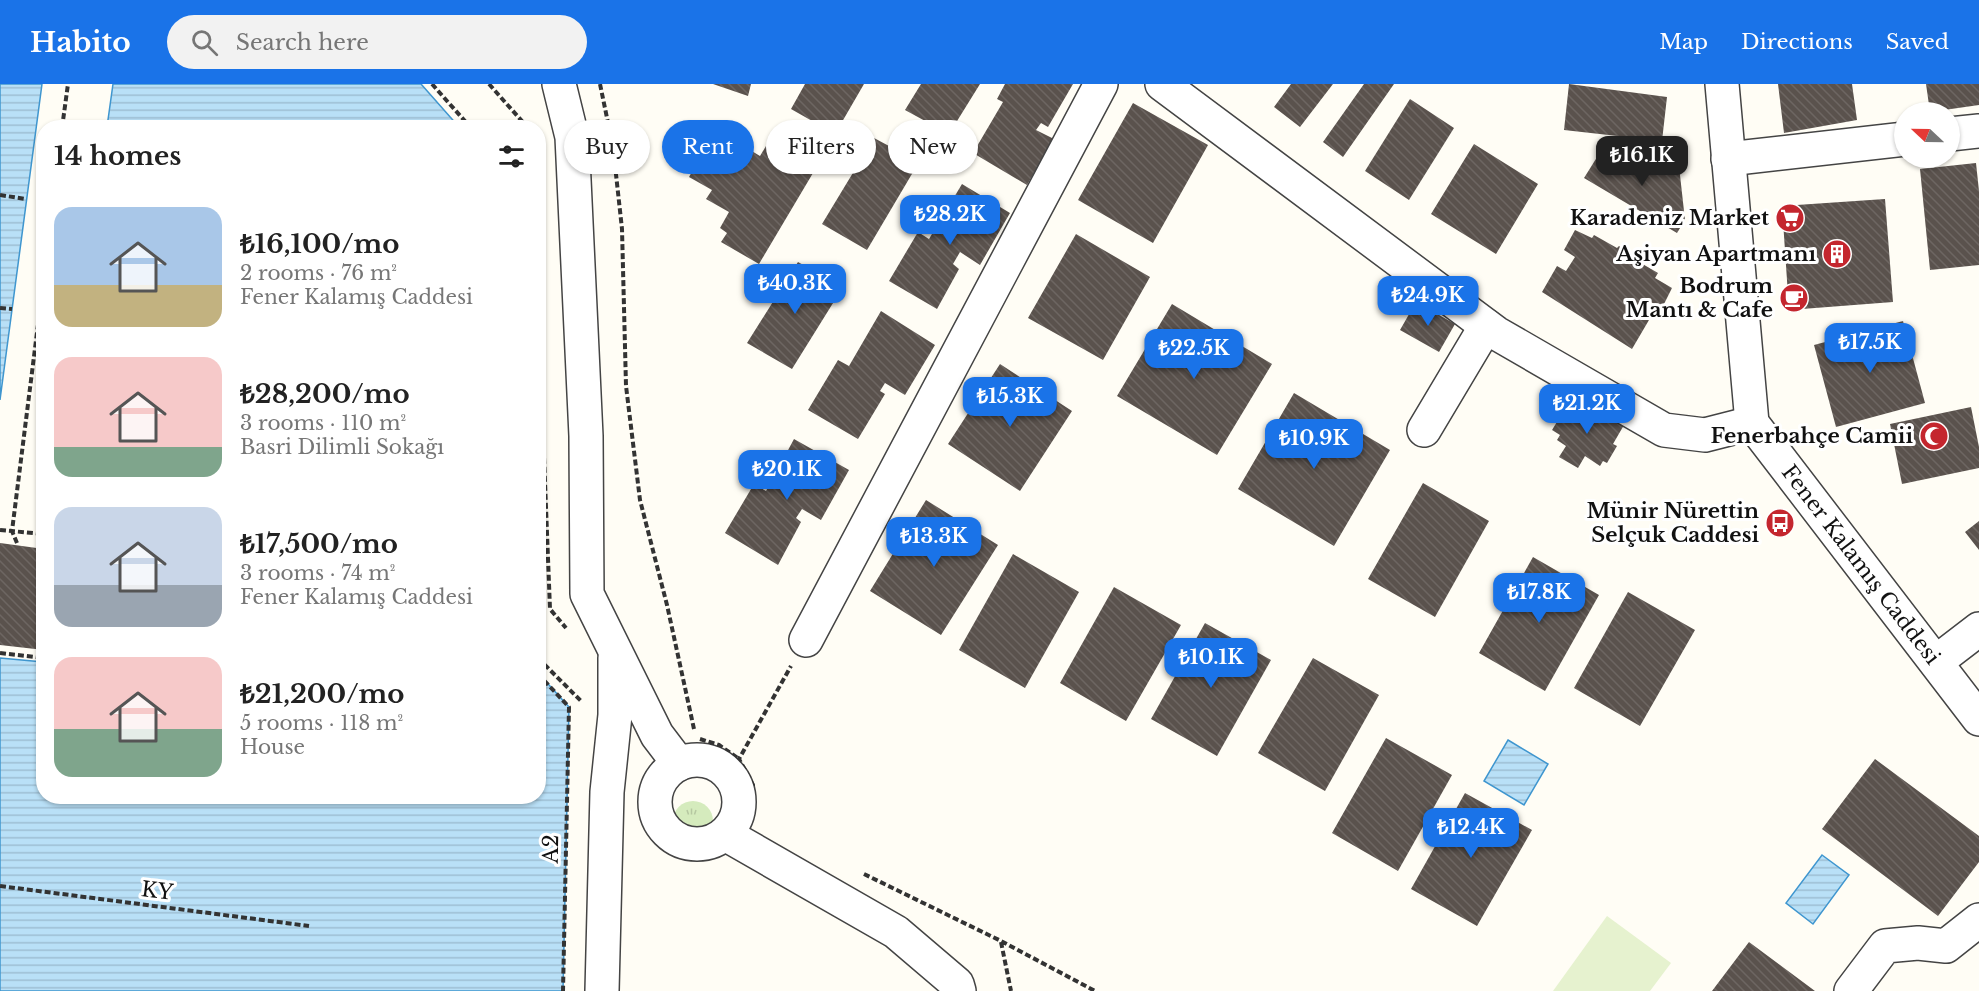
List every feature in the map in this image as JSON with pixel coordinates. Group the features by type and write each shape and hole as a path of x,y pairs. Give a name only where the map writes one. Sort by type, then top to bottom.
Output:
{"street":[{"path":"559,84 572,137 586,436 587,594 657,735 679,764"},
{"path":"806,640 1101,84"},
{"path":"1162,84 1486,326 1664,430 1705,435 1752,423 1722,84"},
{"path":"1960,133 1979,130"},
{"path":"1728,159 1894,140"},
{"path":"1424,430 1486,326"},
{"name":"Fener Kalamış Caddesi","path":"1752,423 1979,718"},
{"path":"1936,662 1979,629"},
{"path":"603,991 607,792 615,715 615,650"},
{"path":"739,827 714,841 700,844 687,843 674,837 664,828 657,815 655,802 657,788 664,776 679,764 692,760 718,765 735,784 739,797 734,824 739,827 896,932 957,984 959,991"},
{"path":"1851,991 1885,946 1918,943 1946,946 1979,920"}],"path":[{"path":"63,120 68,84"},
{"path":"432,84 464,120"},
{"path":"489,84 521,120"},
{"path":"600,84 613,147 622,229 626,386 640,500 667,605 696,738 719,745 739,759 753,785 739,827"},
{"path":"0,195 26,199"},
{"path":"0,308 12,309"},
{"path":"17,543 12,531 36,340"},
{"path":"0,530 36,533"},
{"path":"739,759 806,640"},
{"path":"0,653 36,657"},
{"name":"A2","path":"546,683 569,707 563,991"},
{"path":"855,870 1001,941 1095,991"},
{"name":"KY","path":"0,886 309,926"},
{"path":"1001,941 1011,991"}],"green space":[{"path":"693,801 701,802 707,807 712,813 712,829 707,835 701,840 693,841 685,840 679,835 674,829 673,821 674,813 679,807 685,802"},
{"path":"1607,916 1671,963 1650,991 1553,991"}],"water":[{"path":"0,84 42,84 36,120 0,400"},
{"path":"113,84 421,84 453,120 108,120"},
{"path":"0,658 36,661 36,804 546,804 546,682 569,707 563,991 0,991"},
{"path":"1508,740 1548,764 1524,805 1484,781"},
{"path":"1822,855 1849,875 1813,924 1786,903"}],"building":[{"path":"713,84 751,84 748,96"},
{"path":"805,84 864,84 843,120 810,120 791,109"},
{"path":"921,84 980,84 958,120 923,120 905,110"},
{"path":"1005,84 1073,84 1048,127 1041,123 1036,130 1054,139 1027,185 978,156 978,144 1003,102 997,99"},
{"path":"1291,84 1333,84 1300,127 1274,107"},
{"path":"1364,84 1394,84 1343,157 1323,142"},
{"path":"1569,84 1667,97 1662,141 1564,130"},
{"path":"1778,84 1852,84 1857,120 1784,133"},
{"path":"1926,84 1979,84 1979,105 1960,108 1960,102 1929,102"},
{"path":"1410,99 1454,128 1409,200 1365,171"},
{"path":"1133,103 1208,145 1153,243 1078,200"},
{"path":"876,139 888,145 888,174 912,174 867,250 822,224 852,174 876,174"},
{"path":"1474,144 1538,184 1496,254 1431,214"},
{"path":"766,146 766,174 812,174 759,264 721,242 727,233 720,228 729,212 706,199 712,190 689,177 691,174 754,174 754,152 760,156"},
{"path":"1599,154 1679,166 1685,220 1677,233 1584,178"},
{"path":"1976,163 1979,191 1979,265 1930,270 1920,169 1960,168 1960,165"},
{"path":"962,184 1010,213 980,265 960,252 953,264 959,269 937,309 889,281 918,232 929,239"},
{"name":"Aşiyan Apartmanı","path":"1885,199 1893,302 1789,310 1782,206"},
{"path":"1575,230 1592,238 1594,235 1617,248 1619,246 1635,256 1634,259 1658,273 1655,278 1672,288 1662,308 1647,300 1640,315 1649,320 1632,349 1542,292 1557,266 1566,271 1575,257 1564,250"},
{"path":"1076,234 1150,277 1103,360 1028,318"},
{"path":"798,262 843,287 792,369 747,343"},
{"path":"1416,302 1455,324 1439,352 1400,330"},
{"path":"1172,304 1272,364 1217,455 1117,396"},
{"path":"881,311 935,345 905,395 885,383 880,391 885,394 858,439 808,410 838,360 849,366"},
{"path":"1903,321 1925,403 1836,427 1814,345"},
{"path":"1000,364 1072,411 1020,491 948,444"},
{"path":"1294,393 1390,450 1334,546 1238,489"},
{"path":"1581,399 1624,425 1613,444 1617,446 1607,463 1603,461 1600,466 1585,456 1578,468 1559,457 1566,446 1557,440 1560,435 1552,430 1563,412 1571,416"},
{"name":"Fenerbahçe Camii","path":"1971,407 1979,447 1979,468 1902,484 1890,424"},
{"path":"794,439 849,470 821,520 802,509 796,518 801,522 778,565 725,533 754,484 766,491"},
{"path":"1423,483 1489,521 1435,617 1368,579"},
{"path":"926,500 998,545 941,635 870,591"},
{"path":"1979,521 1979,550 1965,532"},
{"path":"0,543 36,548 36,649 0,645"},
{"path":"1013,554 1079,592 1025,688 959,650"},
{"path":"1533,557 1599,595 1545,691 1479,653"},
{"path":"1114,587 1181,625 1126,721 1060,683"},
{"path":"1628,592 1695,630 1640,726 1574,688"},
{"path":"1205,623 1271,660 1217,756 1151,719"},
{"path":"1313,658 1379,695 1325,791 1258,753"},
{"path":"1386,738 1452,775 1398,871 1332,833"},
{"path":"1875,759 1979,836 1979,862 1938,916 1822,829"},
{"path":"1465,793 1532,830 1477,926 1411,889"},
{"path":"1749,942 1815,991 1712,991"}],"place":[{"name":"Karadeniz Market","path":"1790,218"},
{"name":"Aşiyan Apartmanı","path":"1837,254"},
{"name":"Bodrum Mantı & Cafe","path":"1794,298"},
{"name":"Fenerbahçe Camii","path":"1934,436"},
{"name":"Münir Nürettin Selçuk Caddesi","path":"1780,523"}]}
